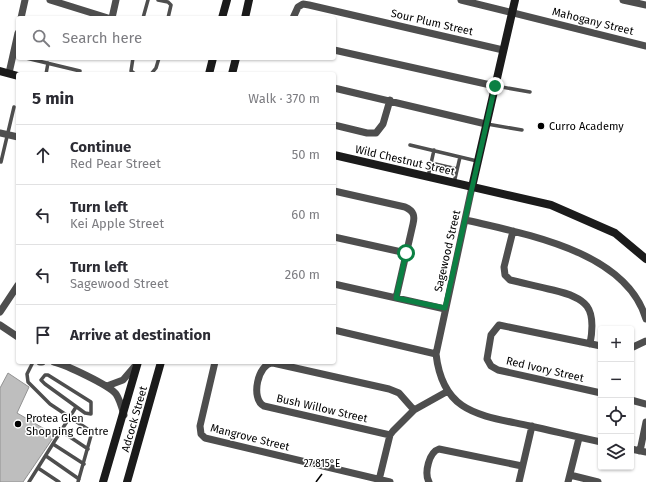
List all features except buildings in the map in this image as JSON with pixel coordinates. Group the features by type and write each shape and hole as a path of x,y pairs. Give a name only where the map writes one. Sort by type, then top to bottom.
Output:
{"street":[{"path":"21,16 25,0"},
{"path":"50,0 64,2 102,16"},
{"path":"112,16 116,0"},
{"path":"222,16 226,0"},
{"path":"245,16 249,0"},
{"name":"Mahogany Street","path":"461,0 646,46"},
{"name":"Sagewood Street","path":"515,0 445,308 436,354 438,370 448,391 459,403 472,412 598,441"},
{"path":"623,0 646,5"},
{"name":"Sour Plum Street","path":"295,16 298,7 303,4 503,50"},
{"path":"9,73 16,42"},
{"path":"336,50 495,86"},
{"path":"210,72 212,60"},
{"path":"232,72 236,60"},
{"path":"0,71 16,75"},
{"path":"336,88 390,100 486,124"},
{"path":"336,125 367,133 376,132 381,129 390,100"},
{"path":"0,133 16,137"},
{"name":"Wild Chestnut Street","path":"336,155 559,208 615,233 646,258"},
{"path":"336,191 405,207 412,211 414,218 396,298"},
{"path":"466,220 546,239 596,261 637,297 646,319"},
{"path":"513,231 504,267 505,275 510,280 569,294 581,299 593,322 590,344"},
{"path":"336,237 406,253"},
{"path":"336,284 445,308"},
{"path":"0,312 16,288"},
{"path":"0,325 16,336"},
{"name":"Red Ivory Street","path":"598,345 499,325 491,335 487,359 491,366 498,370 598,392"},
{"path":"336,330 436,354"},
{"path":"634,347 646,341"},
{"path":"63,364 107,386 116,395 124,415"},
{"path":"107,386 127,378 137,364"},
{"name":"Adcock Street","path":"104,482 137,364"},
{"name":"Adcock Street","path":"127,482 160,364"},
{"name":"Mangrove Street","path":"215,364 200,426 201,434 205,438 390,482"},
{"name":"Bush Willow Street","path":"267,364 263,367 256,397 258,402 264,406 390,435"},
{"name":"Bush Willow Street","path":"277,364 389,389 399,394 414,410"},
{"path":"379,480 390,435 414,410 448,391"},
{"path":"634,401 646,404"},
{"path":"643,452 646,422"},
{"path":"518,482 532,426"},
{"path":"579,438 569,479 598,482"},
{"path":"429,482 427,474 431,457 433,452 439,449 522,466"}],"lane":[{"path":"144,16 148,0"},
{"path":"158,0 168,2 171,5 168,16"},
{"path":"35,60 80,71"},
{"path":"132,72 131,71 133,60"},
{"path":"153,72 156,68 158,60"},
{"path":"46,72 48,63"},
{"path":"495,86 530,92"},
{"path":"1,162 14,107"},
{"path":"486,124 522,130"},
{"path":"410,145 478,161"},
{"path":"428,177 434,150"},
{"path":"454,183 460,157"},
{"path":"431,163 457,169"},
{"path":"32,364 27,374 28,382 50,404 92,432 79,481 46,456"},
{"path":"48,375 91,402 91,414 76,407 45,384 42,377 48,375"},
{"path":"30,482 76,407"},
{"path":"61,431 88,449"},
{"path":"53,444 84,464"},
{"path":"38,468 59,482"}],"place":[{"name":"Curro Academy","path":"541,126"},
{"name":"Protea Glen Shopping Centre","path":"18,424"}],"route":[{"path":"406,253 396,298 445,308 495,86"}]}
